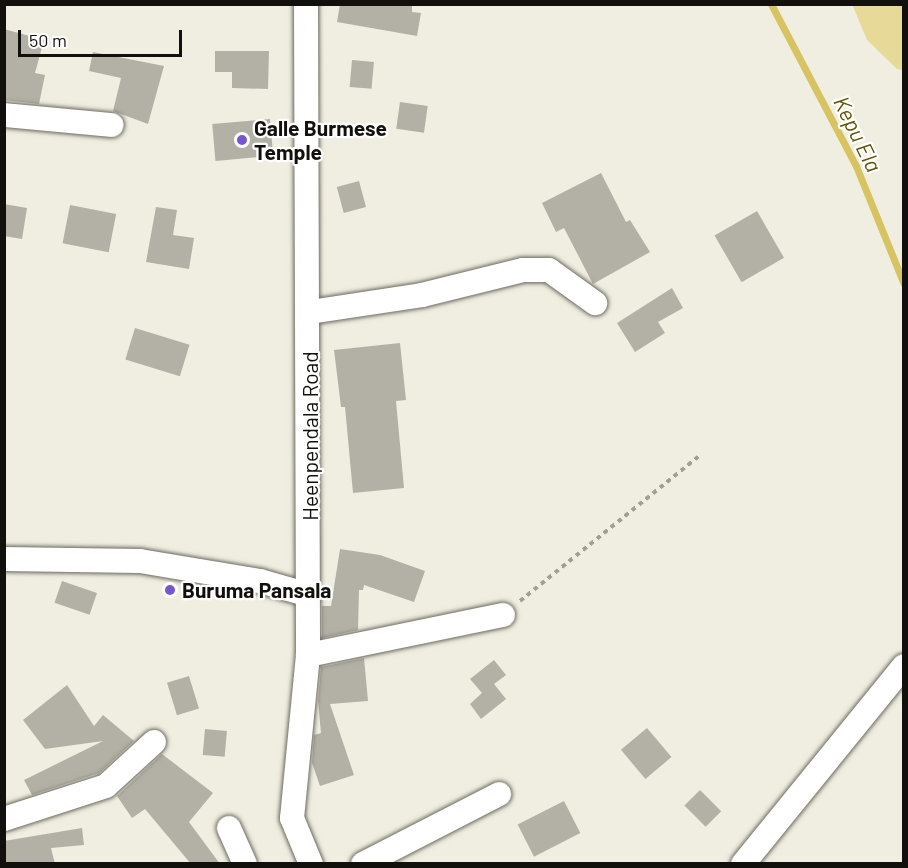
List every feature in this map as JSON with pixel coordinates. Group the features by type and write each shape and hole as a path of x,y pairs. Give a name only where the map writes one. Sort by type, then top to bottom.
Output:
{"street":[{"name":"Heenpendala Road","path":"306,4 310,312 308,655 292,818 311,864"},
{"path":"4,115 112,125"},
{"path":"310,312 422,295 531,270 549,270 596,303"},
{"path":"4,559 140,561 260,581 309,595"},
{"path":"308,655 503,615"},
{"path":"743,864 903,666"},
{"path":"4,819 106,786 154,742"},
{"path":"363,864 499,794"},
{"path":"229,828 244,864"}],"path":[{"path":"503,615 699,456"}],"shaded area":[{"path":"852,4 903,5 903,70 897,69 867,40"}],"building":[{"path":"340,4 412,4 412,12 421,13 417,36 337,22"},
{"path":"4,29 44,40 35,73 45,75 39,104 4,100"},
{"path":"215,51 269,51 268,89 232,88 232,72 215,72"},
{"path":"93,52 164,66 148,124 113,111 121,78 89,71"},
{"path":"352,60 374,62 372,89 350,87"},
{"path":"400,102 428,106 424,133 396,129"},
{"name":"Galle Burmese Temple","path":"270,119 273,156 215,161 212,124"},
{"path":"601,173 626,222 630,220 650,252 593,284 564,228 556,232 542,203"},
{"path":"359,181 366,207 344,213 337,187"},
{"path":"4,204 27,208 22,239 4,236"},
{"path":"70,205 116,214 109,252 63,243"},
{"path":"156,207 177,210 173,235 194,238 189,269 146,262"},
{"path":"757,211 784,258 742,282 715,236"},
{"path":"672,288 683,308 658,322 665,333 635,352 617,323"},
{"path":"135,328 190,345 180,376 125,360"},
{"path":"400,343 406,400 396,401 404,488 353,493 345,407 341,407 334,350"},
{"path":"340,549 380,555 425,571 414,602 364,585 363,590 359,590 358,630 322,638 322,606 331,606"},
{"path":"62,581 97,593 89,615 55,603"},
{"path":"364,658 368,701 330,704 354,775 320,786 312,763 314,735 321,733 318,701 321,667"},
{"path":"494,660 506,675 494,684 506,699 481,719 470,704 482,693 470,679"},
{"path":"189,676 199,709 177,715 167,683"},
{"path":"67,685 94,726 103,715 134,741 99,773 32,795 24,780 103,741 45,749 23,720"},
{"path":"647,728 671,757 645,779 621,750"},
{"path":"205,729 227,731 225,757 203,755"},
{"path":"162,754 213,793 189,822 220,864 191,864 145,809 132,818 117,796"},
{"path":"700,790 721,811 706,827 684,806"},
{"path":"564,801 580,833 534,857 518,825"},
{"path":"82,828 84,845 51,848 55,864 4,864 4,841"}],"waterway":[{"name":"Kepu Ela","path":"771,4 856,166 904,284"}],"place":[{"name":"Galle Burmese Temple","path":"242,140"},
{"name":"Buruma Pansala","path":"170,590"}]}
